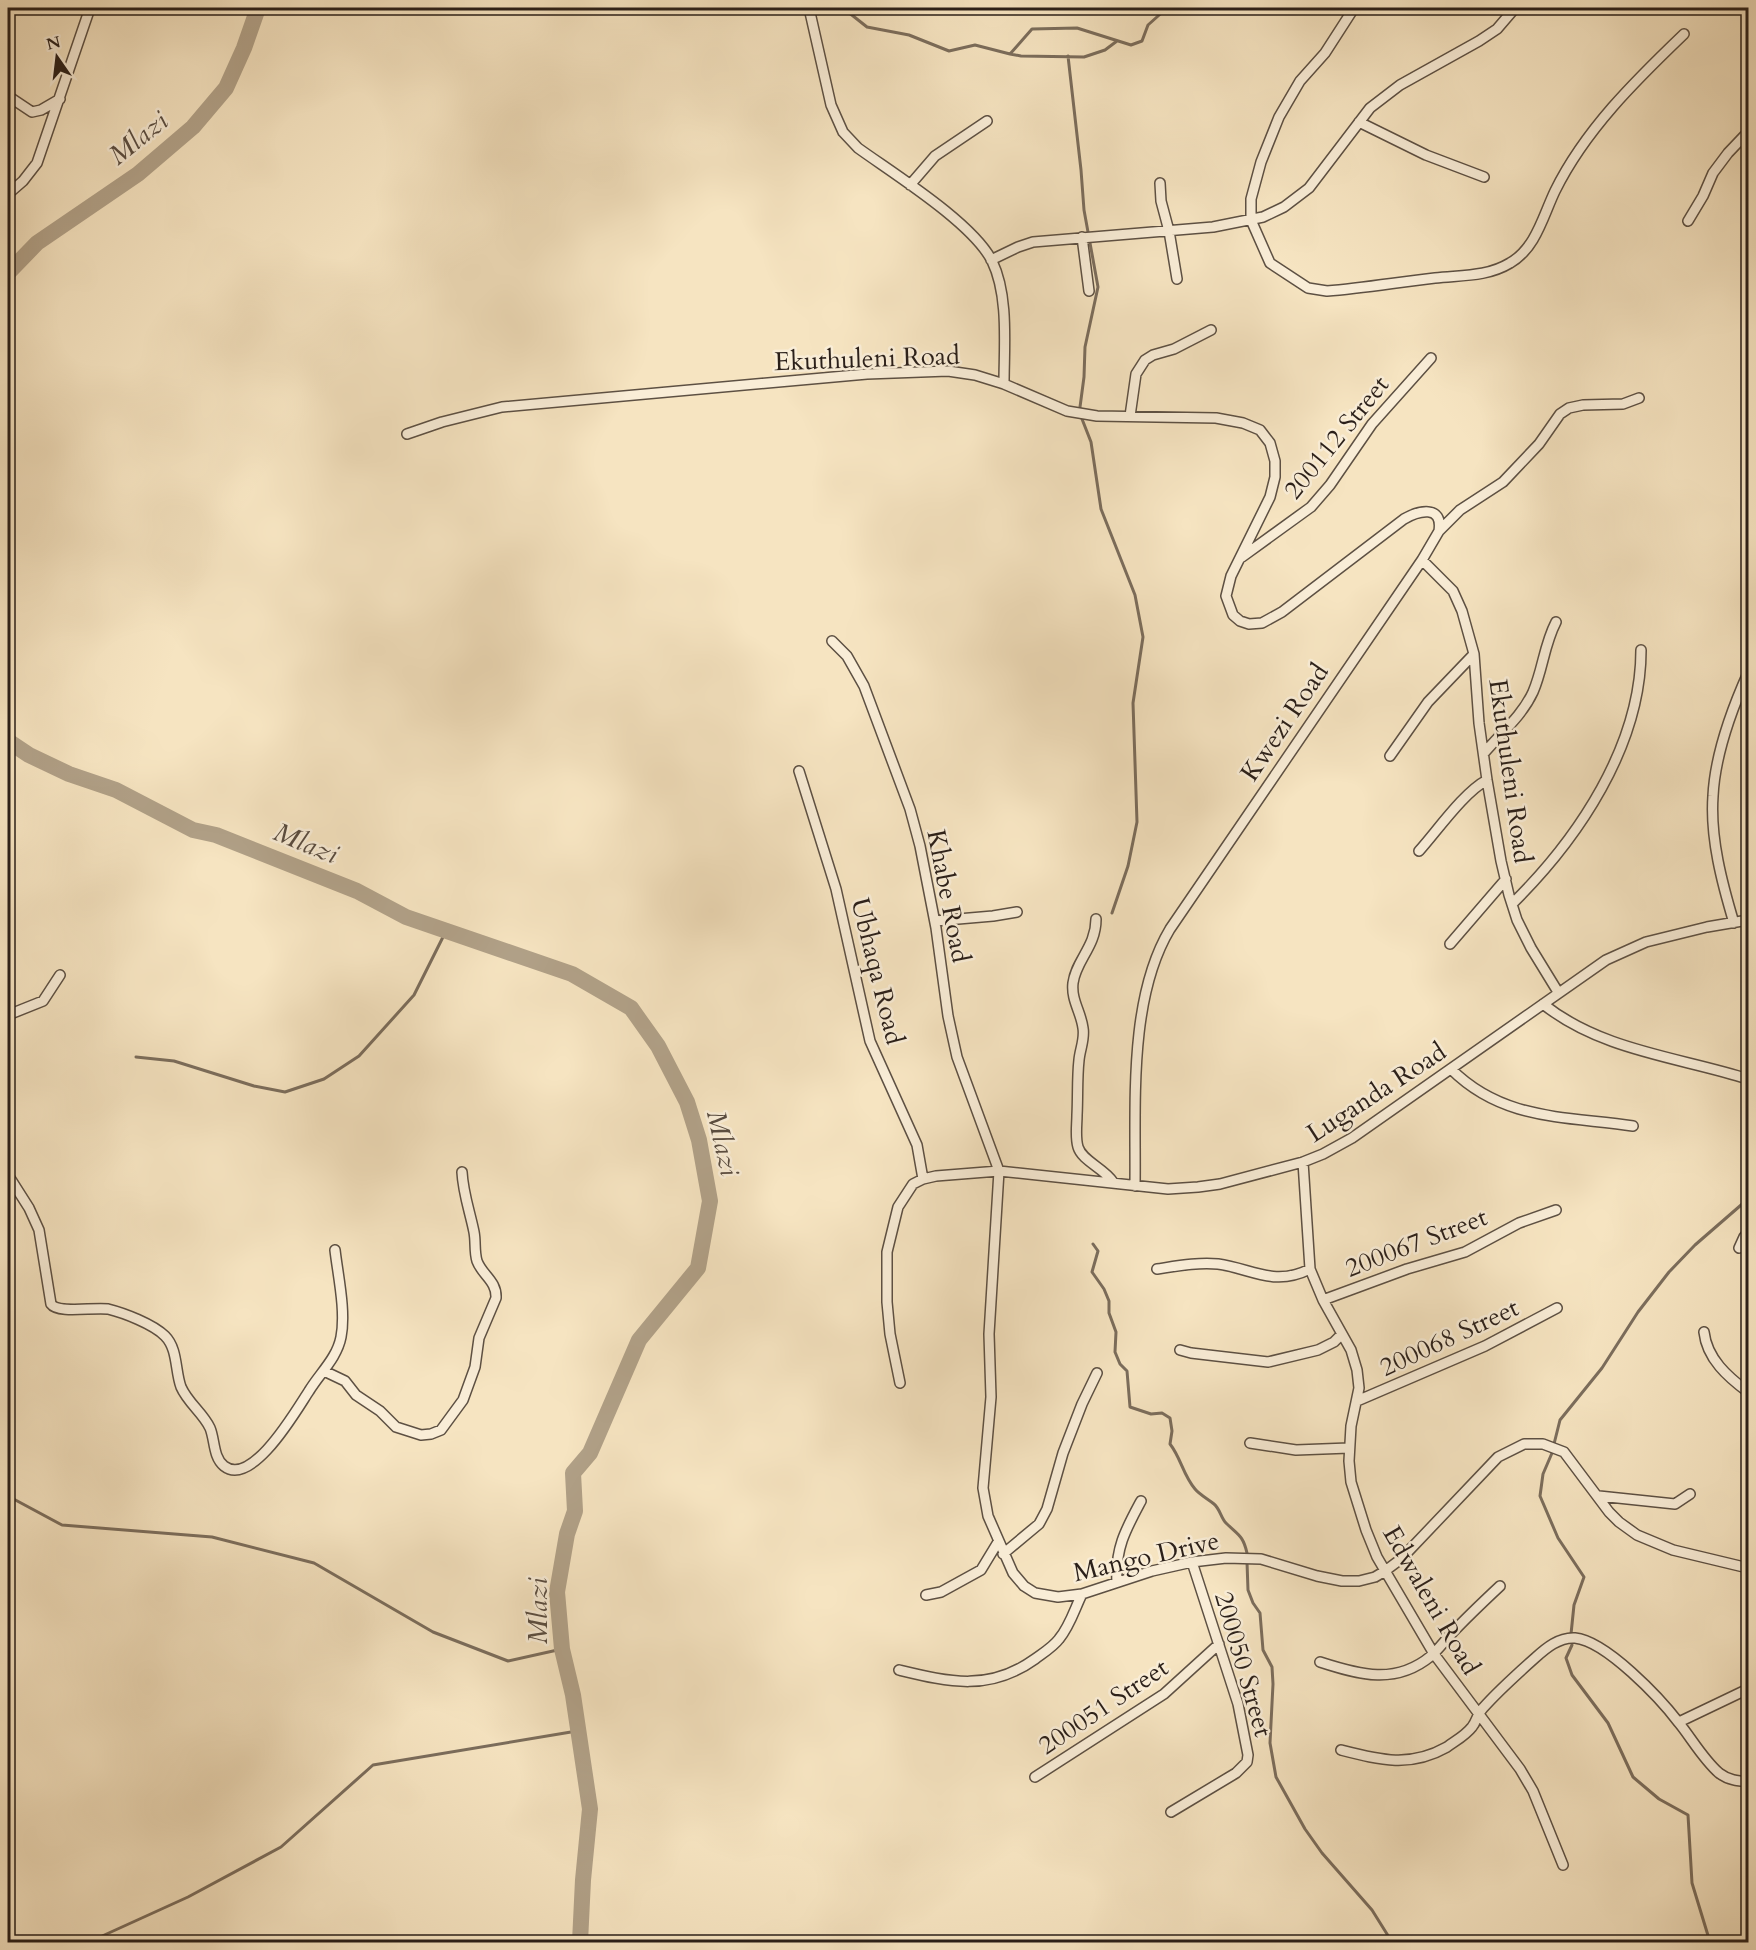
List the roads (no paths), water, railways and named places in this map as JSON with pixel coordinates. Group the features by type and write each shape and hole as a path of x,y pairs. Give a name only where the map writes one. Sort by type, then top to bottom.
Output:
{"street":[{"path":"8,194 37,164 90,8"},
{"path":"809,8 831,105 843,132 858,148 964,227 991,260 999,282 1005,321 1004,384"},
{"path":"1354,8 1325,53 1300,81 1279,117 1261,162 1251,199 1251,220 1270,263 1308,288 1327,291 1479,275 1500,268 1518,258 1528,247 1581,145 1651,65 1684,34"},
{"path":"991,260 1033,242 1170,231 1263,218 1284,207 1310,188 1370,108 1400,85 1497,29 1515,8"},
{"path":"8,96 32,112 60,99"},
{"path":"910,186 935,156 987,121"},
{"path":"1359,122 1426,155 1484,177"},
{"path":"1688,221 1713,173 1728,153 1749,132"},
{"path":"1160,183 1161,201 1170,231 1178,279"},
{"path":"1082,237 1089,291"},
{"path":"1130,416 1136,374 1145,360 1211,330"},
{"name":"200112 Street","path":"1240,558 1311,507 1330,485 1372,424 1431,358"},
{"name":"Ekuthuleni Road","path":"407,434 442,422 502,407 845,376 948,371 975,375 1004,384 1067,411 1097,416 1216,418 1243,423 1260,430 1270,443 1275,461 1270,497 1240,558 1226,596 1233,615 1249,624 1262,623 1282,612 1415,513 1423,511 1435,514 1439,519 1439,531"},
{"name":"Kwezi Road","path":"1135,1186 1140,1019 1147,982 1159,946 1422,560 1439,531 1460,510 1503,482 1539,444 1560,414 1569,408 1583,405 1623,404 1639,398"},
{"name":"Ekuthuleni Road","path":"1422,560 1453,591 1462,611 1474,654 1486,780 1501,861 1517,920 1558,992"},
{"path":"1484,753 1513,722 1528,701 1556,622"},
{"name":"Khabe Road","path":"832,641 841,648 855,668 895,769 920,846 935,921 948,1016 957,1057 999,1171"},
{"path":"1512,904 1558,853 1617,760 1638,692 1641,650"},
{"path":"1390,756 1428,702 1474,654"},
{"path":"1734,923 1714,834 1713,796 1718,759 1731,716 1749,673"},
{"name":"Ubhaqa Road","path":"800,771 836,889 870,1041 917,1145 923,1179"},
{"path":"1419,851 1467,795 1486,780"},
{"path":"1450,944 1506,879"},
{"path":"935,921 1017,912"},
{"path":"1096,919 1092,942 1073,982 1076,1007 1083,1028 1077,1086 1076,1138 1078,1149 1083,1157 1107,1174 1113,1182"},
{"name":"Luganda Road","path":"923,1179 999,1171 1168,1189 1209,1185 1303,1162 1352,1138 1606,960 1646,942 1707,927 1749,920"},
{"path":"8,1015 43,1001 60,975"},
{"path":"1542,1004 1577,1027 1632,1048 1749,1079"},
{"path":"1451,1069 1465,1083 1514,1109 1633,1126"},
{"name":"Edwaleni Road","path":"1303,1162 1310,1269 1323,1300 1351,1350 1357,1370 1359,1388 1351,1426 1350,1448 1351,1482 1358,1506 1377,1557 1434,1654 1520,1769 1533,1791 1563,1865"},
{"name":"Mango Drive","path":"999,1171 989,1334 991,1397 983,1488 988,1516 998,1542 1013,1573 1023,1587 1035,1593 1058,1597 1082,1593 1192,1562 1246,1557 1262,1559 1317,1576 1342,1581 1359,1581 1385,1571 1401,1558 1489,1465 1504,1453 1524,1444 1543,1444 1564,1452 1609,1512 1637,1535 1673,1550 1710,1561 1749,1568"},
{"path":"324,1371 345,1381 356,1395 380,1411 396,1427 421,1435 431,1434 441,1430 453,1415 470,1384 475,1367 478,1338 496,1298 492,1281 478,1262 474,1229 465,1201 462,1172"},
{"path":"8,1175 29,1208 39,1230 46,1269 48,1298 54,1308 60,1310 106,1309 128,1315 166,1336 172,1348 182,1389 210,1428 218,1457 226,1467 232,1469 245,1467 267,1452 338,1348 341,1335 335,1250"},
{"path":"900,1383 888,1313 887,1252 898,1207 913,1184 923,1179"},
{"name":"200067 Street","path":"1323,1300 1407,1269 1465,1252 1519,1223 1556,1210"},
{"path":"1739,1248 1744,1237 1749,1233"},
{"path":"1157,1269 1218,1264 1273,1277 1292,1275 1310,1269"},
{"name":"200068 Street","path":"1357,1401 1485,1346 1557,1308"},
{"path":"1704,1332 1709,1353 1728,1375 1749,1392"},
{"path":"1180,1350 1202,1355 1268,1362 1318,1350 1334,1342 1342,1334"},
{"path":"1003,1554 1038,1524 1047,1509 1063,1453 1097,1373"},
{"path":"1250,1443 1296,1450 1350,1448"},
{"path":"1599,1496 1675,1504 1690,1494"},
{"path":"1117,1582 1118,1550 1125,1530 1141,1501"},
{"path":"927,1595 941,1593 981,1570 998,1542"},
{"name":"200050 Street","path":"1171,1812 1236,1773 1247,1762 1248,1755 1238,1704 1192,1562"},
{"path":"1320,1662 1353,1673 1392,1675 1408,1670 1434,1654 1500,1586"},
{"path":"899,1670 963,1683 985,1682 1006,1675 1027,1665 1059,1638 1082,1593"},
{"path":"1341,1750 1390,1760 1406,1761 1428,1756 1458,1740 1472,1728 1478,1714 1492,1698 1543,1650 1554,1642 1576,1638 1603,1651 1636,1677 1679,1722 1690,1740 1719,1773 1730,1779 1749,1782"},
{"name":"200051 Street","path":"1035,1777 1164,1694 1219,1644"},
{"path":"1679,1722 1749,1689"}],"waterway":[{"name":"Mlazi","path":"8,273 37,243 138,174 193,127 226,88 244,48 258,8"},
{"path":"843,8 867,27 909,35 949,51 975,45 1010,54 1032,29 1077,28 1131,45 1142,41 1148,25 1167,8"},
{"path":"1010,54 1084,57 1105,50 1117,41"},
{"path":"1068,56 1084,210 1098,287 1085,347 1080,407"},
{"path":"1082,419 1091,442 1101,509 1135,595 1143,637 1133,703 1137,822 1128,866 1112,913"},
{"name":"Mlazi","path":"8,741 29,755 69,774 116,790 193,830 216,835 357,891 406,917 572,974 631,1008 658,1046 687,1102 699,1140 710,1201 698,1268 639,1340 590,1453 573,1473 575,1511 567,1534 557,1592 562,1649 573,1695 590,1809 580,1942"},
{"path":"136,1057 174,1061 254,1086 285,1092 324,1079 359,1056 414,995 446,931"},
{"path":"1554,1444 1560,1420 1602,1368 1638,1312 1669,1272 1695,1245 1748,1199"},
{"path":"1093,1244 1098,1251 1092,1272 1109,1301 1109,1313 1116,1332 1115,1352 1120,1364 1127,1371 1130,1407 1151,1414 1162,1413 1170,1418 1172,1431 1170,1444 1191,1484 1216,1506 1224,1521 1242,1539 1247,1553"},
{"path":"1552,1453 1543,1474 1540,1496 1558,1538 1584,1577 1574,1605 1571,1634"},
{"path":"8,1496 62,1525 212,1537 314,1563 433,1632 508,1661 562,1649"},
{"path":"1247,1562 1248,1590 1260,1613 1263,1650 1272,1667 1270,1743 1276,1777 1305,1829 1322,1853 1372,1910 1392,1942"},
{"path":"1572,1645 1566,1658 1572,1675 1608,1723 1633,1777 1659,1799 1688,1815 1692,1883 1710,1942"},
{"path":"89,1942 188,1897 281,1847 373,1765 577,1731"}]}
